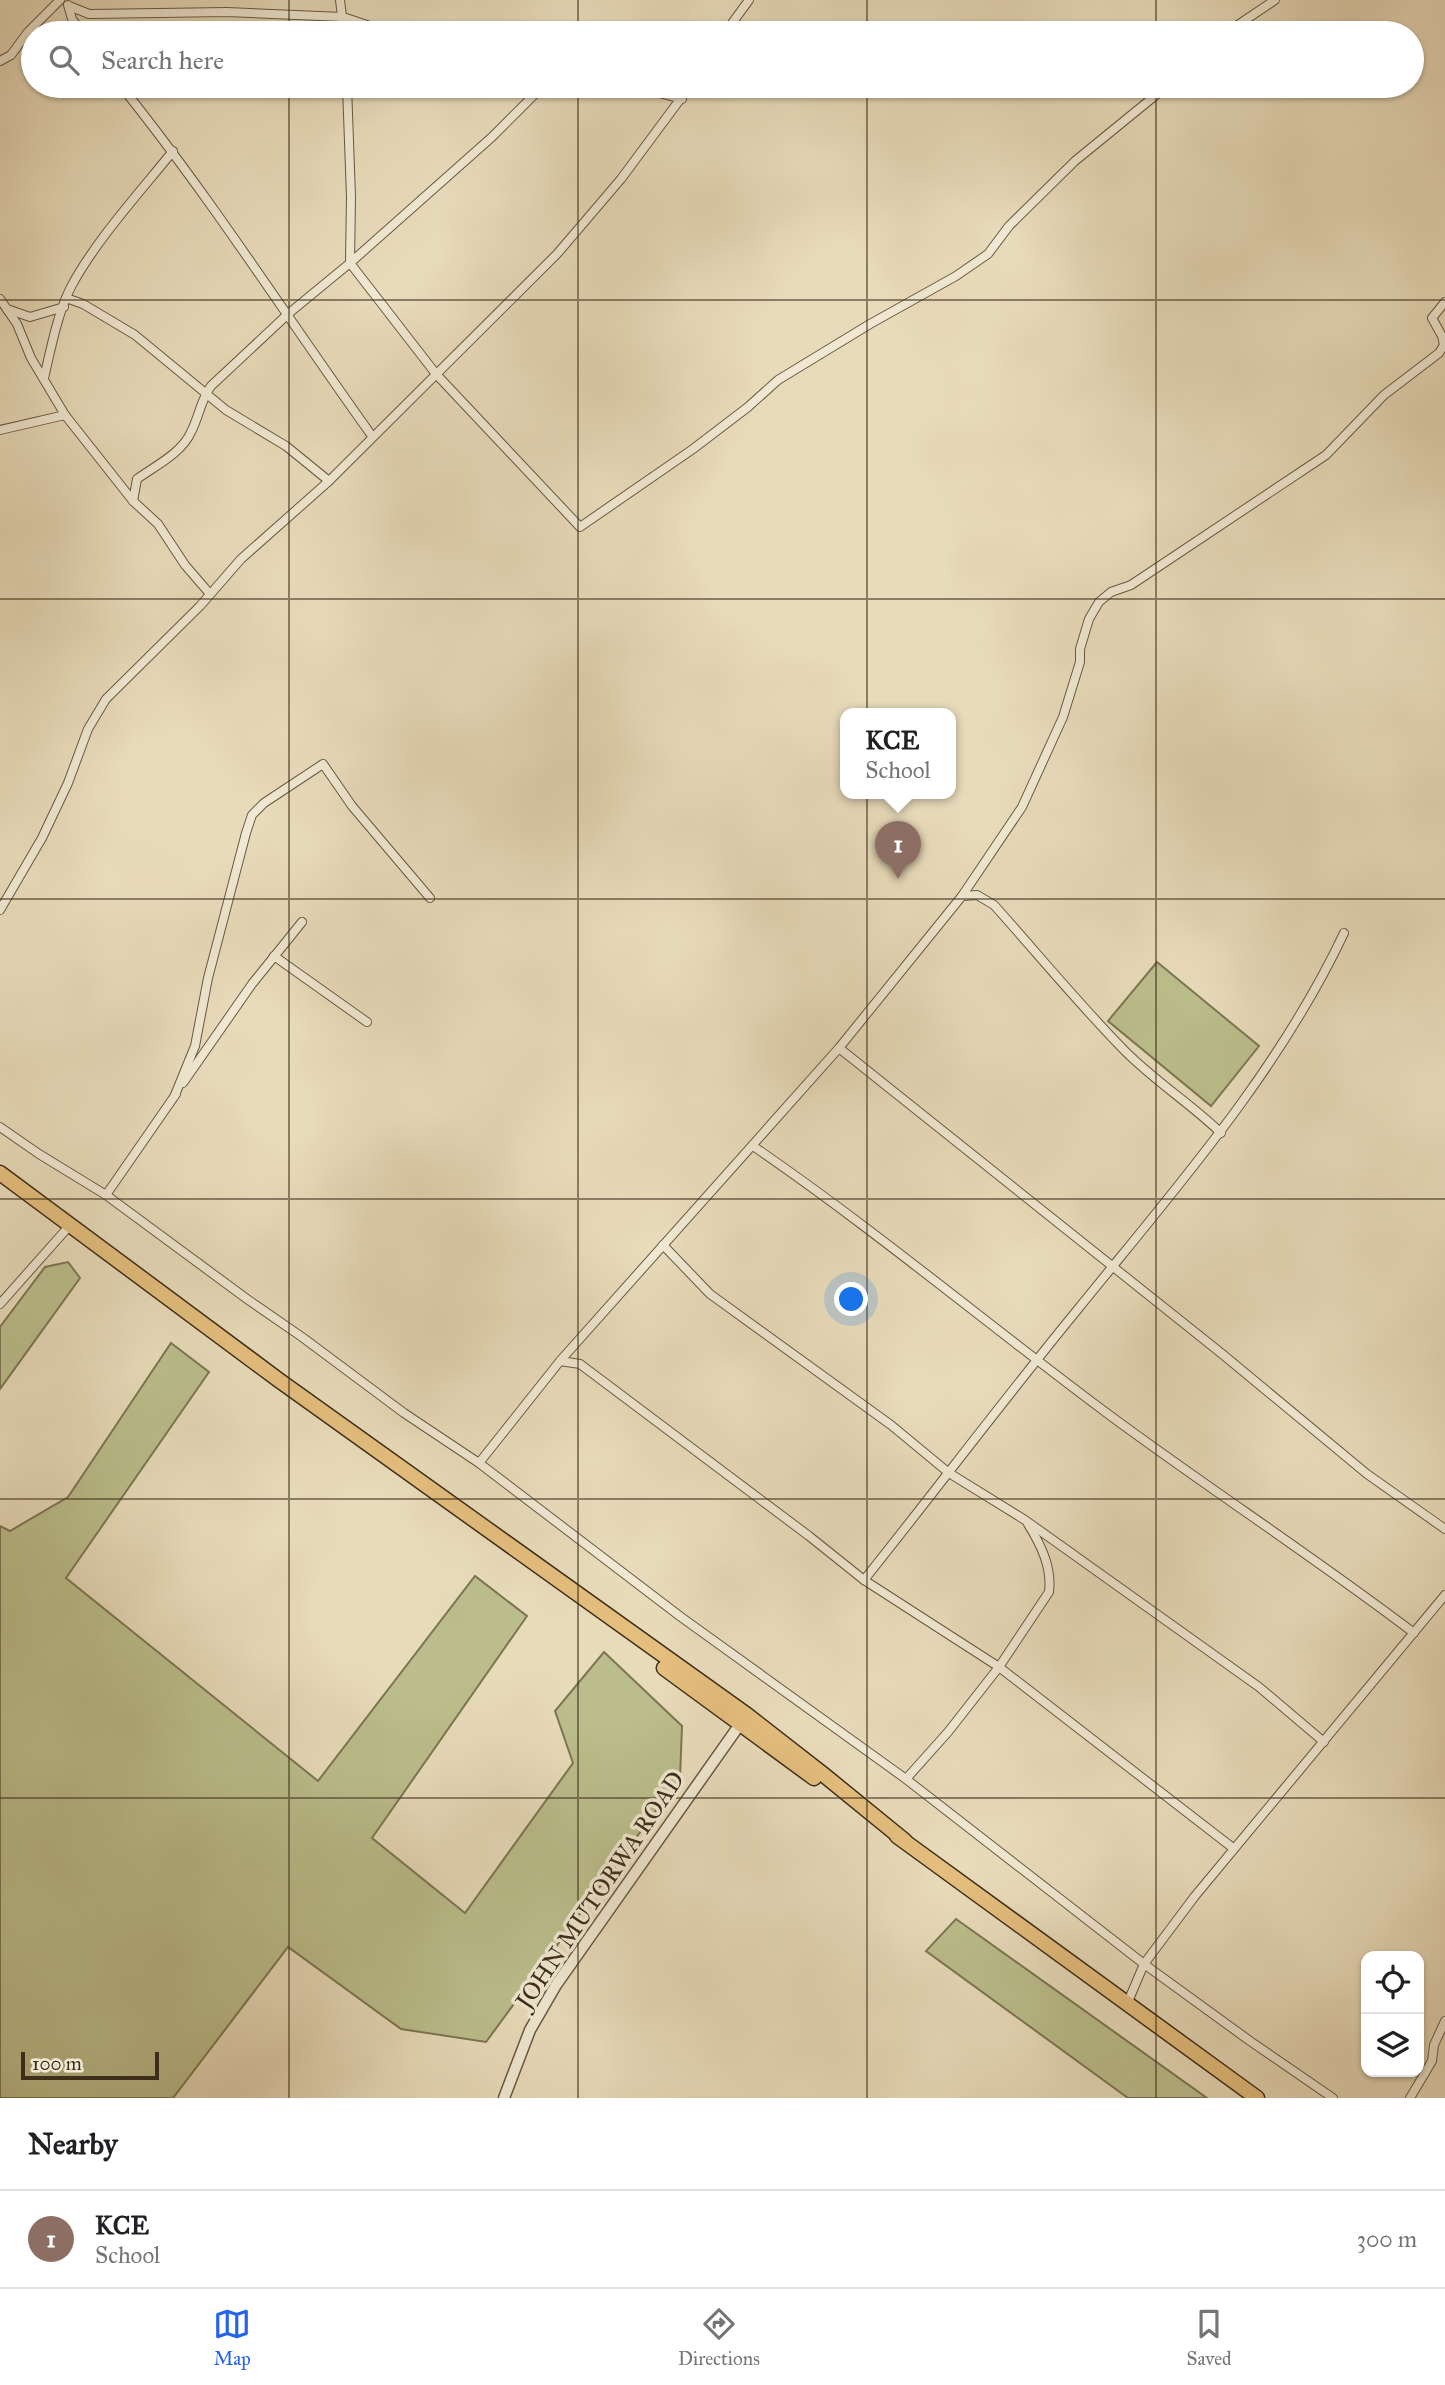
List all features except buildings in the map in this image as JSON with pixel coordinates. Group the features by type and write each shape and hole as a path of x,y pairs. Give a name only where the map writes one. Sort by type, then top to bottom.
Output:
{"highway":[{"path":"0,1173 744,1720 824,1775 905,1842 1257,2098"}],"street":[{"path":"40,21 60,0 89,14 215,12 343,17 355,21"},
{"path":"340,0 343,21"},
{"path":"733,21 748,0"},
{"path":"1244,21 1275,0"},
{"path":"69,6 73,21"},
{"path":"0,61 11,55 21,42"},
{"path":"131,98 173,151 372,436"},
{"path":"347,98 350,263 436,374 580,527 693,449 778,380 956,276 988,254 1009,226 1075,160 1152,98"},
{"path":"134,501 137,479 174,453 190,435 206,393 288,314 350,263 492,137 531,98"},
{"path":"0,910 42,838 68,783 88,729 106,699 200,606 241,559 329,481 557,254 621,179 682,99 678,98"},
{"path":"44,378 65,302 96,250 173,151"},
{"path":"0,299 17,324 31,358 65,415 134,501 158,524 185,565 210,594"},
{"path":"7,309 30,317 65,302 83,304 135,335 226,410 286,446 329,481"},
{"path":"479,1463 560,1361 839,1048 962,895 1022,807 1063,717 1080,662 1080,649 1089,620 1099,602 1111,592 1131,585 1326,455 1384,394 1439,353 1444,345 1432,318 1445,302"},
{"path":"0,430 65,415"},
{"path":"175,1095 195,1046 208,978 246,833 252,815 264,803 323,764 352,806 430,898"},
{"path":"962,895 977,895 993,905 1124,1051 1152,1077 1198,1110 1220,1133"},
{"path":"106,1195 222,1025 302,922"},
{"path":"864,1580 1036,1360 1220,1133 1277,1053 1321,983 1344,933"},
{"path":"274,956 367,1022"},
{"path":"839,1048 1367,1474 1445,1528"},
{"path":"0,1127 106,1195 404,1413 479,1463 681,1617 906,1779 1144,1964 1333,2098"},
{"path":"752,1146 890,1245 1036,1360 1153,1447 1345,1580 1414,1633"},
{"path":"0,1304 71,1224"},
{"path":"663,1245 710,1294 891,1425 949,1473 1025,1520 1259,1687 1324,1742"},
{"path":"560,1361 580,1364 864,1580 999,1667 1233,1848"},
{"path":"906,1779 948,1732 999,1667 1049,1592 1050,1581 1041,1545 1025,1520"},
{"path":"1127,2004 1144,1964 1233,1848 1445,1595"},
{"name":"JOHN MUTORWA ROAD","path":"503,2098 530,2030 556,1985 744,1720"},
{"path":"1410,2098 1432,2061 1434,2045 1445,2021"}],"green space":[{"path":"1157,962 1259,1046 1211,1106 1108,1021"},
{"path":"68,1262 80,1278 0,1389 0,1327 45,1267"},
{"path":"171,1343 209,1372 66,1578 318,1781 475,1576 527,1616 372,1838 465,1913 573,1763 555,1711 604,1652 682,1726 680,1778 486,2042 401,2029 288,1947 173,2098 0,2098 0,1526 10,1531 68,1497"},
{"path":"956,1919 1207,2098 1128,2098 926,1951"}],"place":[{"name":"KCE","path":"898,879"}]}
